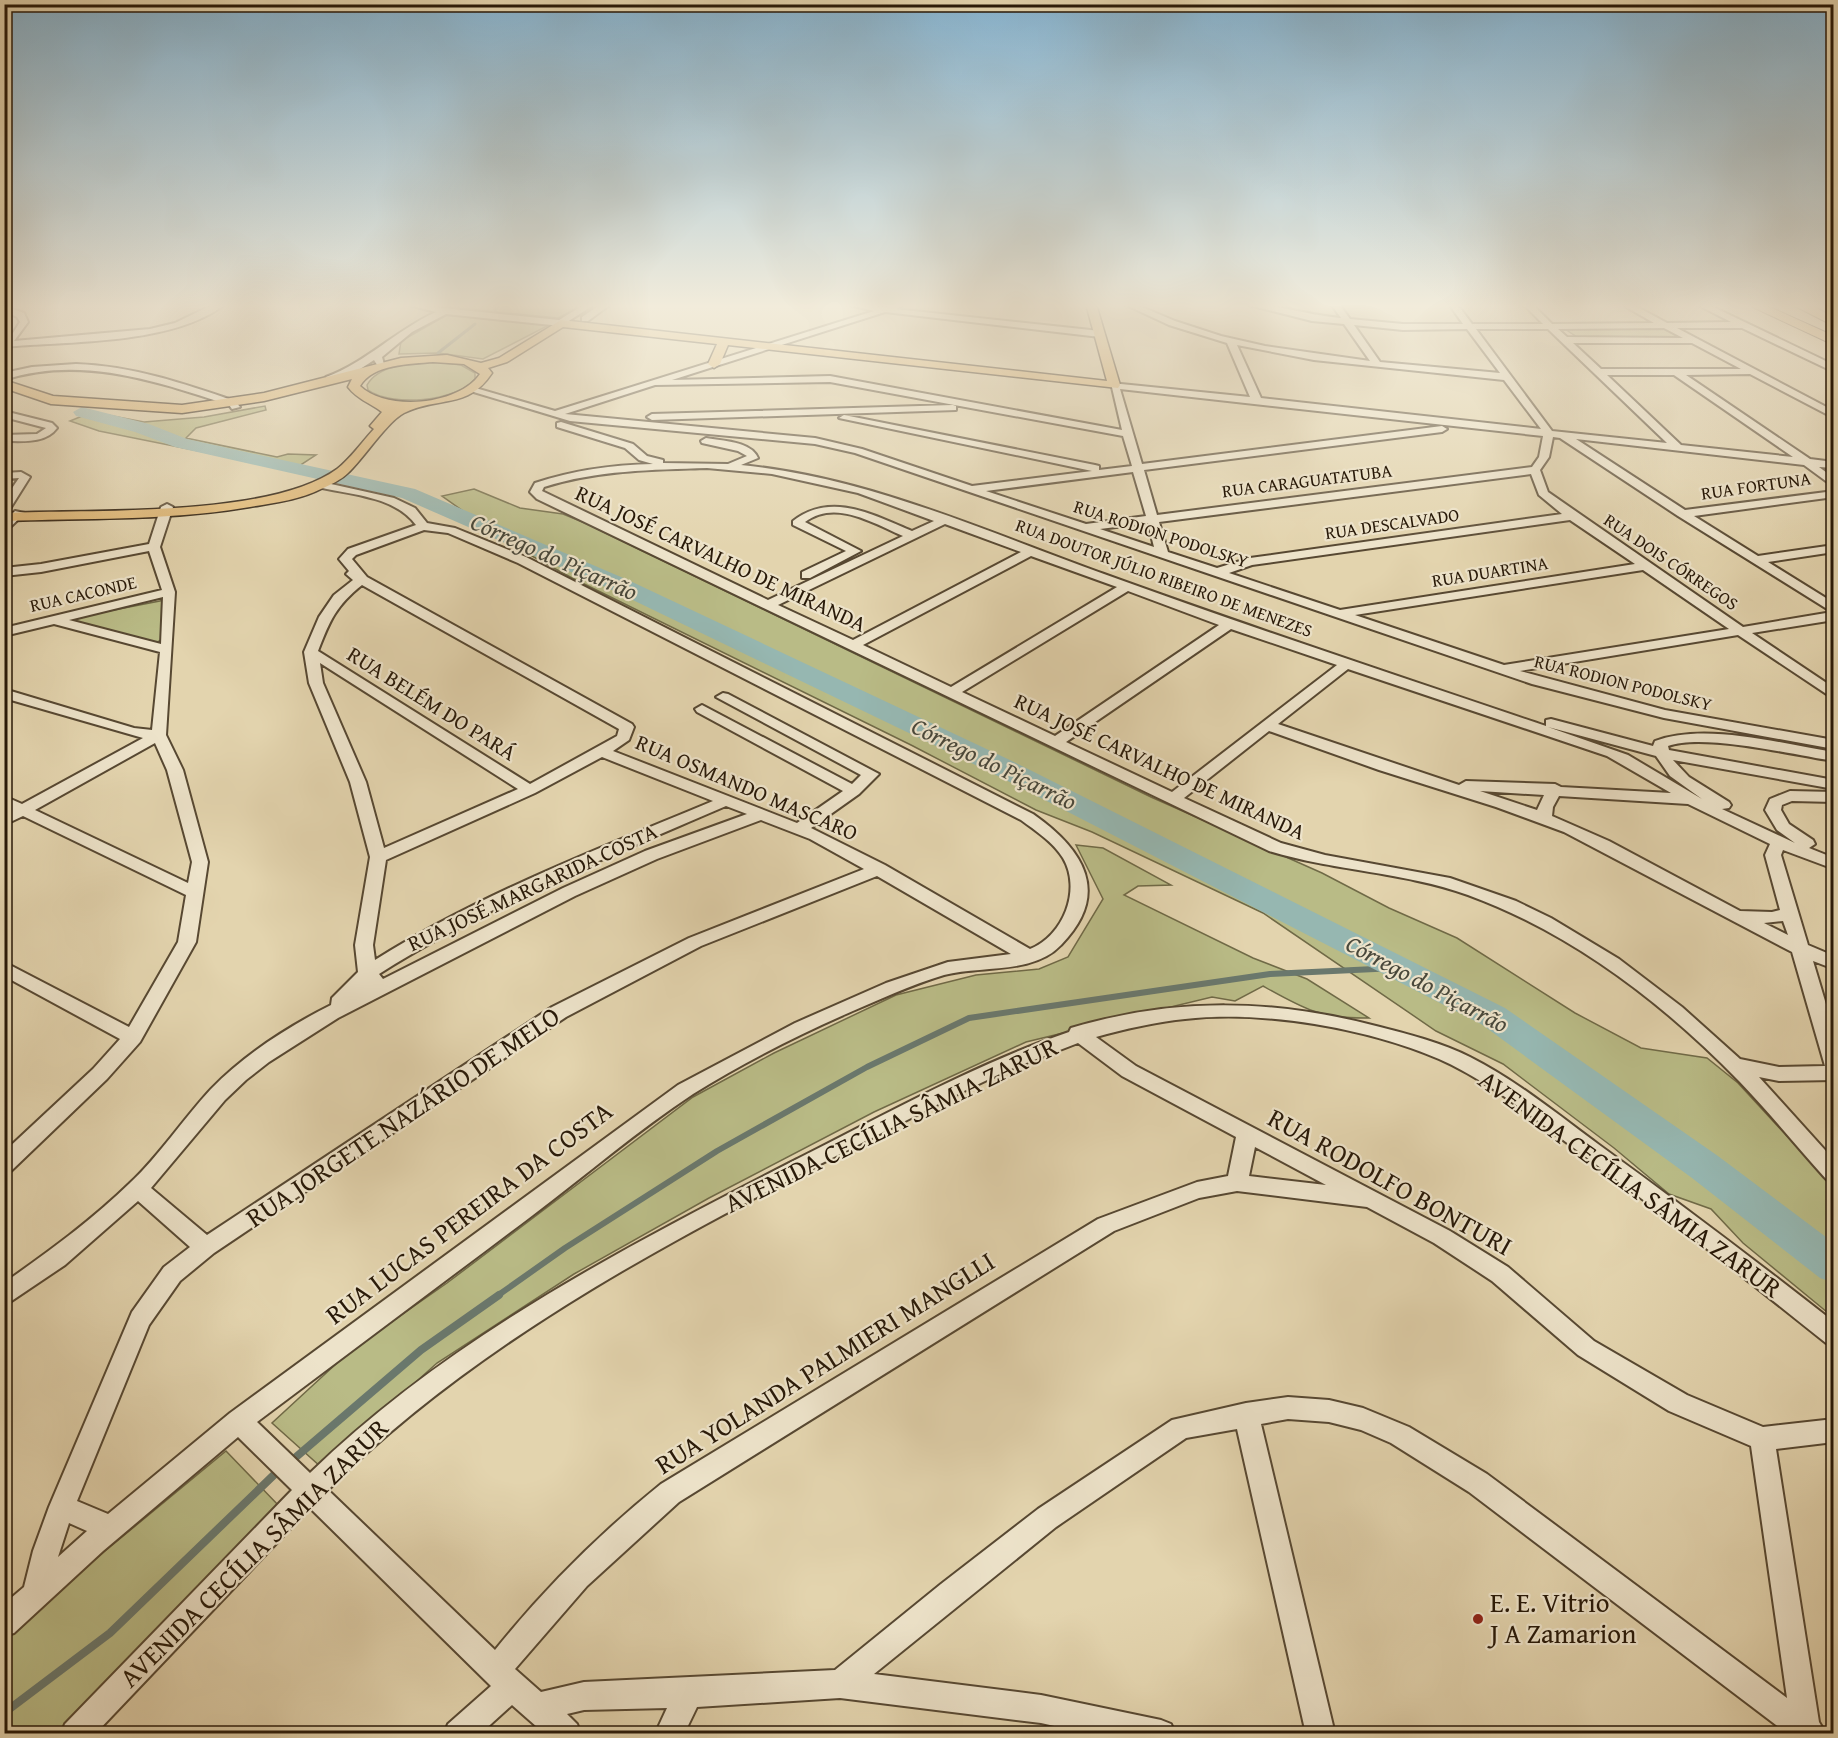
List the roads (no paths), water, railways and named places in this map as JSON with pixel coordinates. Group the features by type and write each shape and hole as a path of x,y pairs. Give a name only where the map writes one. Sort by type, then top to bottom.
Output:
{"main road":[{"path":"7,385 51,400 94,405 174,409 233,405 318,385"},
{"path":"10,514 249,503 285,497 332,478 397,412 415,404 459,395 479,385"},
{"path":"145,408 159,412 183,413 354,387 365,398 377,402 415,404"},
{"path":"174,409 204,394"},
{"path":"4,399 41,405 94,405"},
{"path":"332,478 389,411 377,402"}],"street":[{"path":"179,385 233,405"},
{"path":"308,388 315,385"},
{"path":"554,414 651,385"},
{"path":"864,385 1128,434"},
{"path":"1114,385 1150,519 1162,554"},
{"path":"1115,385 1382,415 1548,437 1562,434 1833,465"},
{"path":"1250,385 1257,401"},
{"path":"1513,385 1548,437 1565,448 1592,456 1833,609"},
{"path":"1613,385 1677,447"},
{"path":"1695,385 1807,462 1833,484"},
{"path":"1777,385 1833,415"},
{"name":"RUA RODION PODOLSKY","path":"472,390 554,414 582,419 815,441 858,451 1572,691 1664,714 1833,745"},
{"path":"459,395 616,441 629,446 643,458 666,463 741,464 753,458 751,453 741,448 626,424"},
{"path":"582,419 984,407"},
{"path":"885,426 907,409"},
{"path":"869,423 888,410"},
{"path":"816,412 1110,471"},
{"path":"4,414 52,428 46,435 4,438"},
{"path":"1378,437 1382,415"},
{"path":"970,489 1461,425"},
{"path":"1562,434 1565,448"},
{"path":"1543,493 1535,470 1544,457 1548,437"},
{"path":"1544,457 1565,448"},
{"path":"1024,455 1046,479"},
{"path":"621,468 643,458"},
{"name":"RUA DOUTOR JÚLIO RIBEIRO DE MENEZES","path":"553,503 536,492 539,485 570,475 621,468 707,465 772,471 872,493 1229,624 1639,765 1692,800 1779,842"},
{"name":"RUA CARAGUATATUBA","path":"1083,527 1535,470"},
{"name":"RUA DOIS CÓRREGOS","path":"1501,474 1543,493 1552,502 1833,695"},
{"path":"4,476 21,475 25,477 4,530"},
{"path":"332,478 411,510 423,526"},
{"name":"RUA FORTUNA","path":"1682,514 1833,494"},
{"name":"RUA JOSÉ CARVALHO DE MIRANDA","path":"553,503 1275,847 1307,858 1432,880 1473,890 1537,919 1642,985 1687,1019 1735,1064 1833,1174"},
{"path":"4,1165 100,1074 133,1037 187,942 200,862 175,770 159,735 167,650 169,592 154,547 166,508"},
{"path":"806,574 855,551 797,523 825,508 843,509 911,535"},
{"name":"RUA DESCALVADO","path":"1218,572 1250,562 1573,516"},
{"path":"768,605 945,520"},
{"path":"362,579 345,560 352,552 423,526 451,530 522,560 1027,817 1054,835 1071,856 1080,878 1081,897 1061,935 1050,946 1028,956"},
{"path":"4,572 41,568 154,547"},
{"path":"1756,560 1833,548"},
{"path":"854,645 1032,551"},
{"name":"RUA DUARTINA","path":"1340,614 1645,566"},
{"path":"4,582 41,568"},
{"path":"338,568 362,579 627,727 624,737 603,752 531,790 378,857"},
{"path":"362,579 338,598 324,617 311,652 316,683 358,782 378,857 364,945 367,973 380,986"},
{"path":"951,693 1128,586"},
{"name":"RUA CACONDE","path":"4,632 169,592"},
{"path":"1502,669 1737,629 1833,616"},
{"path":"55,620 167,650"},
{"path":"1055,743 1229,624"},
{"name":"RUA BELÉM DO PARÁ","path":"311,652 531,790"},
{"path":"1173,799 1346,664"},
{"path":"1400,681 1661,753 1833,784"},
{"path":"4,693 133,732 159,735"},
{"path":"723,697 871,774 854,791 799,829"},
{"path":"702,709 854,791"},
{"path":"1268,726 1383,767 1544,818 1656,871 1802,950 1833,963"},
{"path":"4,820 159,735"},
{"path":"1833,757 1680,737 1660,744 1665,763 1676,775 1779,842 1833,862"},
{"name":"RUA OSMANDO MASCARO","path":"603,752 723,802 799,829 879,869 1028,956"},
{"path":"1614,793 1639,786 1643,782 1639,765"},
{"path":"1443,785 1555,789 1692,800"},
{"path":"1544,818 1545,807 1555,789"},
{"path":"1833,797 1808,795 1782,797 1775,802 1773,810 1777,819 1791,835 1833,862"},
{"path":"4,801 196,893"},
{"name":"RUA JOSÉ MARGARIDA COSTA","path":"331,1012 367,973 421,939 530,884 723,802"},
{"name":"RUA JOSÉ MARGARIDA COSTA","path":"4,1296 57,1258 138,1189 195,1121 239,1076 262,1057 331,1012 568,892 651,855 759,815"},
{"path":"1779,842 1773,855 1833,1065"},
{"path":"1781,877 1790,861 1811,855"},
{"name":"RUA JORGETE NAZÁRIO DE MELO","path":"36,1593 46,1551 62,1507 140,1319 172,1274 206,1247 559,1012 695,942 879,869"},
{"path":"1737,916 1773,918 1791,912"},
{"name":"RUA LUCAS PEREIRA DA COSTA","path":"4,1623 110,1528 239,1421 684,1090 762,1045 925,975 962,965 1028,956"},
{"path":"9,977 133,1037"},
{"name":"AVENIDA CECÍLIA SÂMIA ZARUR","path":"75,1734 303,1483 441,1375 513,1328 662,1240 786,1174 1000,1066 1078,1033 1180,1012 1230,1010 1288,1016 1426,1046 1488,1075 1696,1226 1833,1336"},
{"name":"RUA RODOLFO BONTURI","path":"1078,1033 1129,1071 1442,1237 1500,1274 1586,1348 1636,1380 1698,1412 1762,1439"},
{"path":"1735,1064 1779,1074 1833,1073"},
{"path":"1237,1183 1247,1135"},
{"name":"RUA YOLANDA PALMIERI MANGLLI","path":"458,1734 504,1679 524,1635 596,1558 631,1524 670,1493 1106,1225 1197,1191 1237,1183 1370,1199"},
{"path":"138,1189 206,1247"},
{"path":"840,1684 950,1593 1047,1518 1181,1428 1287,1408 1329,1410 1363,1419 1400,1435 1478,1483 1809,1732"},
{"path":"1246,1414 1321,1734"},
{"path":"239,1421 504,1679 539,1707 567,1734"},
{"path":"1809,1732 1762,1439 1833,1430"},
{"path":"62,1507 110,1528"},
{"path":"539,1707 584,1696 689,1693 840,1684 1041,1709 1161,1734"},
{"path":"669,1734 689,1693"}],"waterway":[{"name":"Córrego do Piçarrão","path":"82,412 142,428 182,443 408,493 620,585 1002,767 1493,1016 1705,1167 1834,1266"},
{"path":"497,1296 565,1248 717,1151 867,1067 969,1018 1270,974 1396,968"},
{"path":"289,1463 421,1350 499,1295"},
{"path":"4,1713 110,1633 279,1470"}],"place":[{"name":"E. E. Vitrio J A Zamarion","path":"1478,1619"}]}
